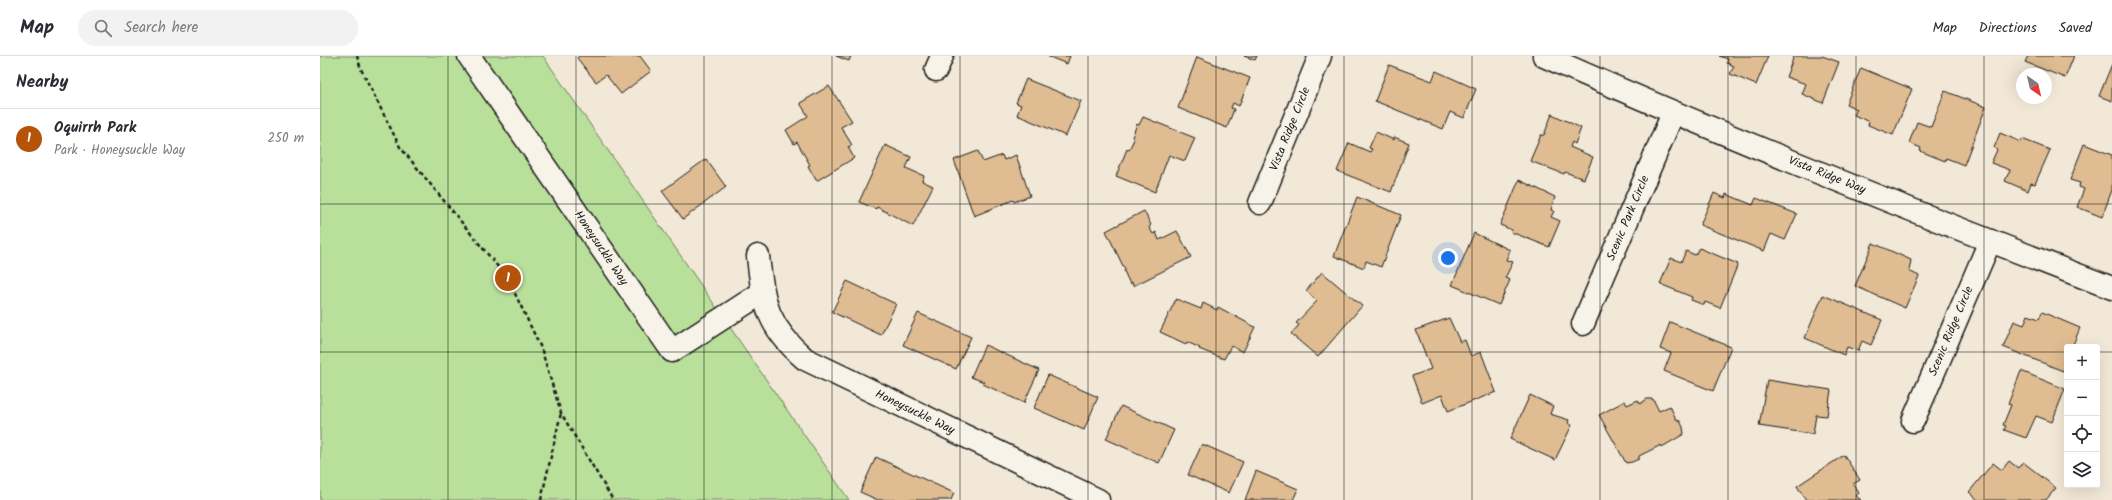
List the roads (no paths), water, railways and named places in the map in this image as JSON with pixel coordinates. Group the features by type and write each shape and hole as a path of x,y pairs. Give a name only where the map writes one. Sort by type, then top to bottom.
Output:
{"street":[{"name":"Honeysuckle Way","path":"469,56 672,351 763,292"},
{"name":"Vista Ridge Circle","path":"1260,202 1320,56"},
{"name":"Vista Ridge Way","path":"1544,56 1673,113 1990,242 2112,288"},
{"name":"Scenic Park Circle","path":"1583,324 1673,113"},
{"name":"Scenic Ridge Circle","path":"1913,421 1990,242"},
{"name":"Honeysuckle Way","path":"758,256 763,292 773,323 787,343 805,359 1098,500"}],"place":[{"name":"Oquirrh Park","path":"508,278"}]}
